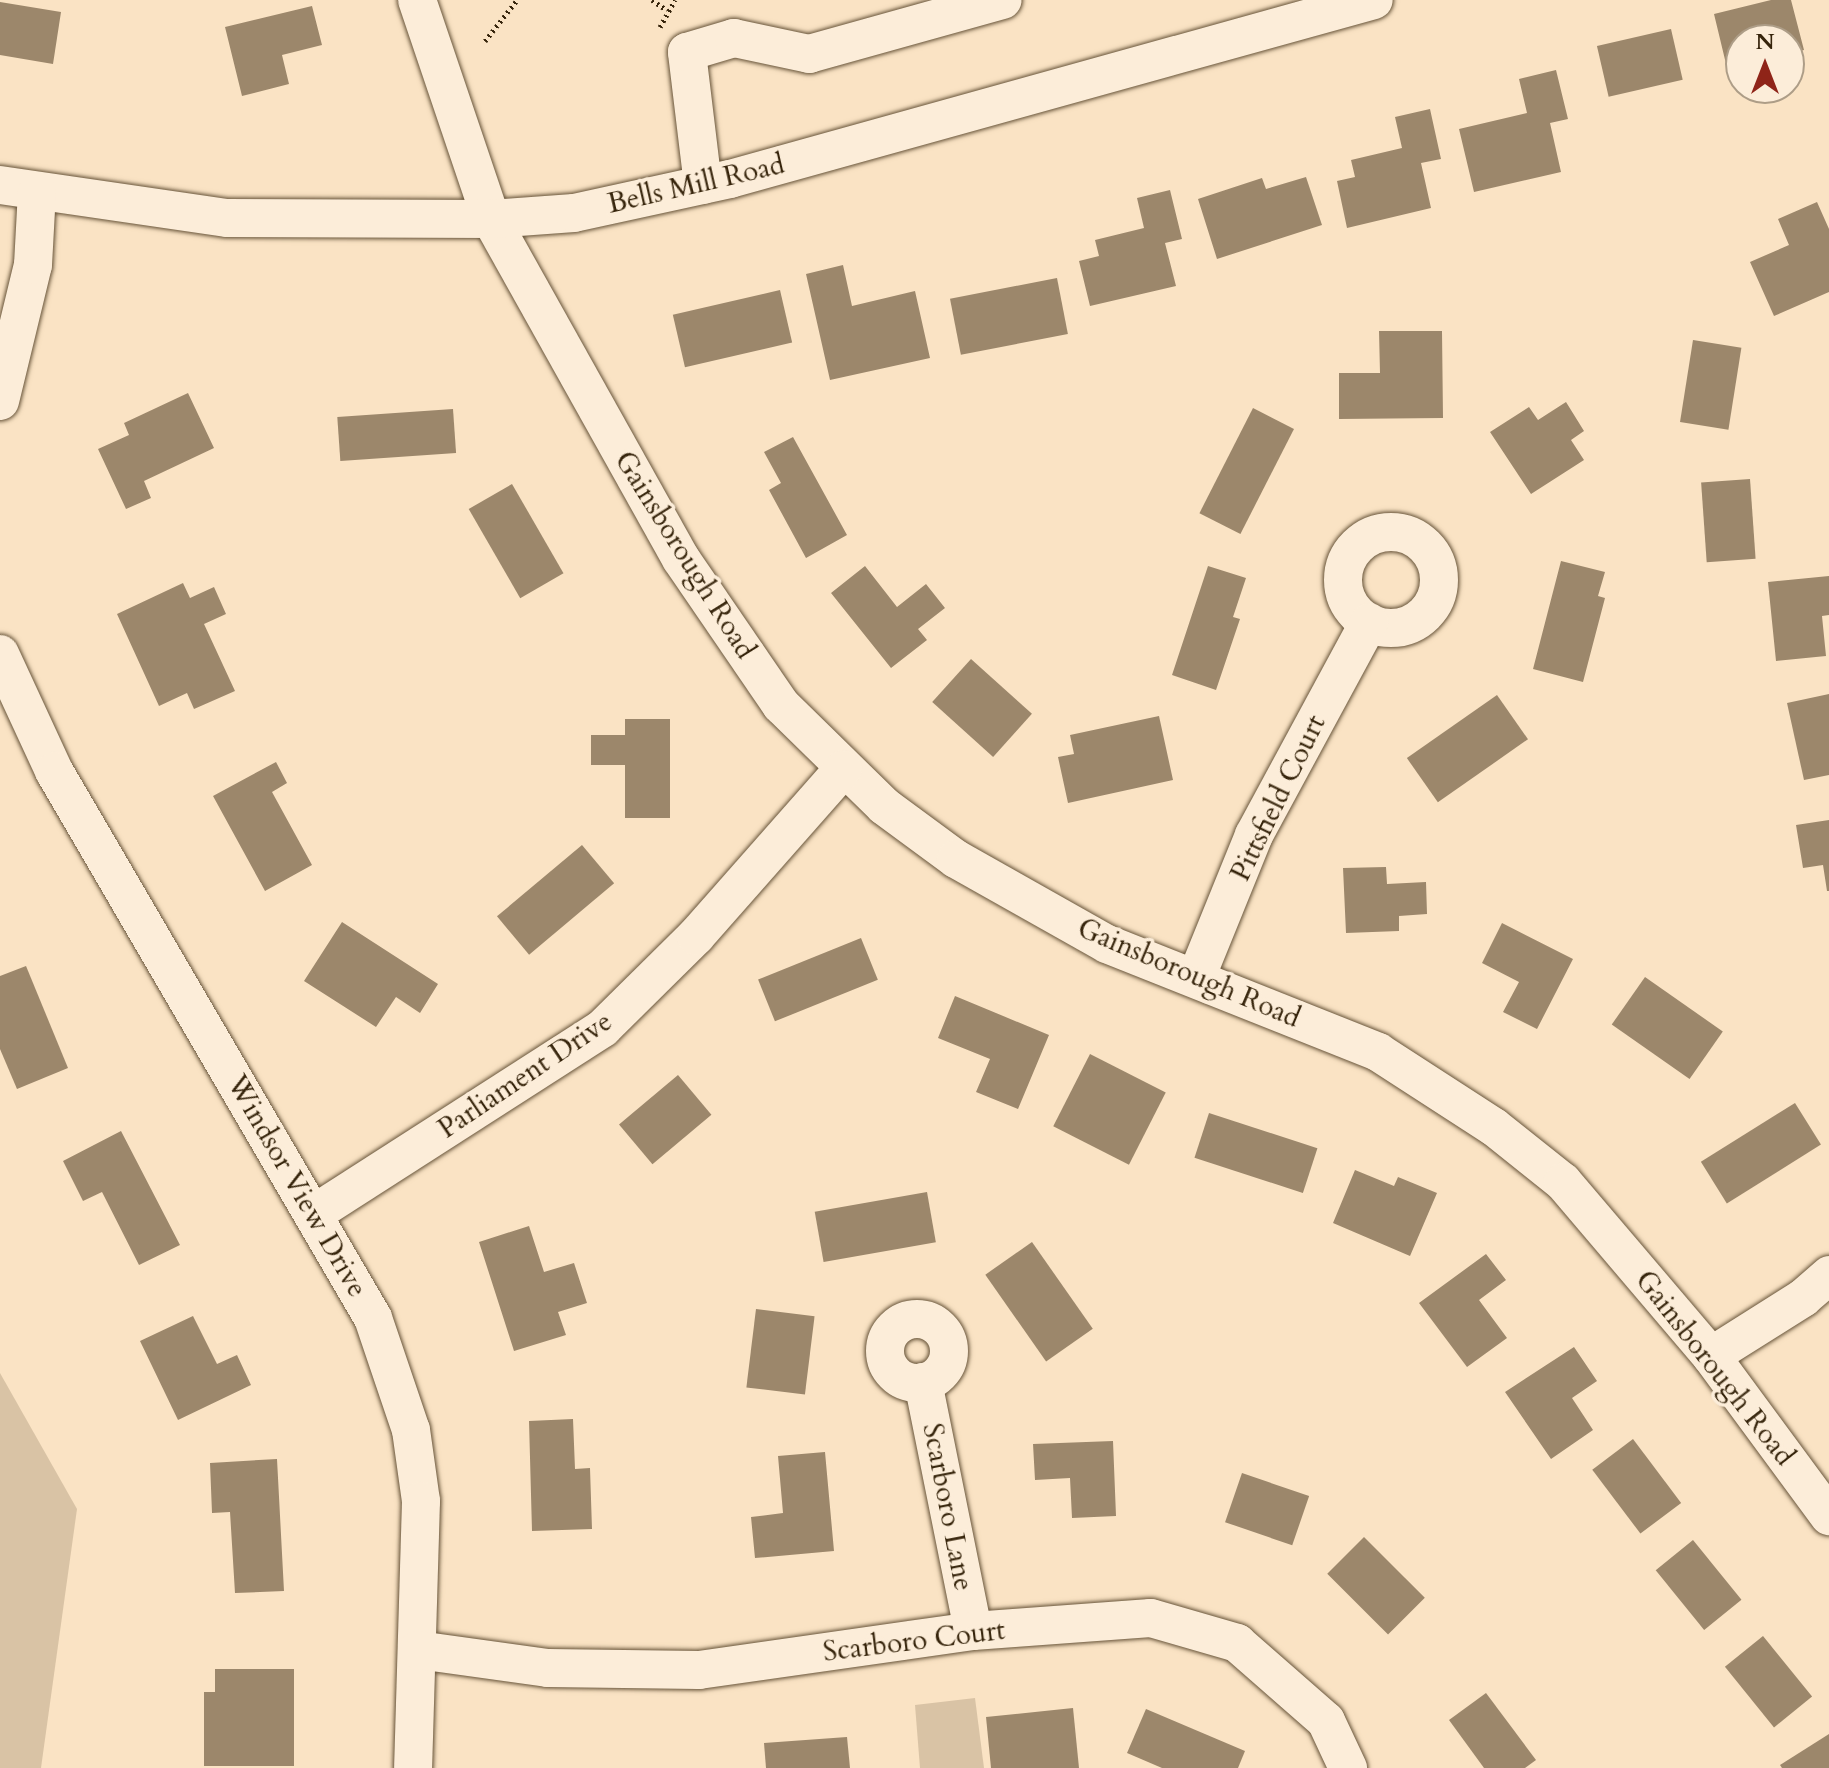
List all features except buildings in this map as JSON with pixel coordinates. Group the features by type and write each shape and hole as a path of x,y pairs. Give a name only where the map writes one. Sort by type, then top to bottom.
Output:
{"street":[{"name":"Gainsborough Road","path":"417,0 491,219 681,559 781,705 843,769 956,859 1107,944 1378,1052 1494,1127 1563,1182 1711,1356 1829,1516"},
{"path":"703,185 687,52 734,38 809,54 1003,0"},
{"name":"Bells Mill Road","path":"0,185 227,218 491,219 574,213 703,185 1374,0"},
{"path":"0,401 33,265 37,192"},
{"name":"Pittsfield Court","path":"1196,978 1254,835 1369,622"},
{"name":"Windsor View Drive","path":"0,654 54,771 315,1213 373,1318 411,1430 421,1501 413,1768"},
{"name":"Parliament Drive","path":"315,1213 603,1028 696,936 843,769"},
{"path":"1711,1356 1803,1298 1829,1275"},
{"name":"Scarboro Lane","path":"923,1382 973,1631"},
{"name":"Scarboro Court","path":"418,1650 548,1668 699,1670 973,1631 1151,1618 1237,1643 1326,1721 1348,1768"}],"path":[{"path":"485,41 517,0"},
{"path":"652,0 667,10"}],"shaded area":[{"path":"0,1373 77,1509 41,1768 0,1768"},
{"path":"975,1698 984,1768 920,1768 915,1705"}]}
